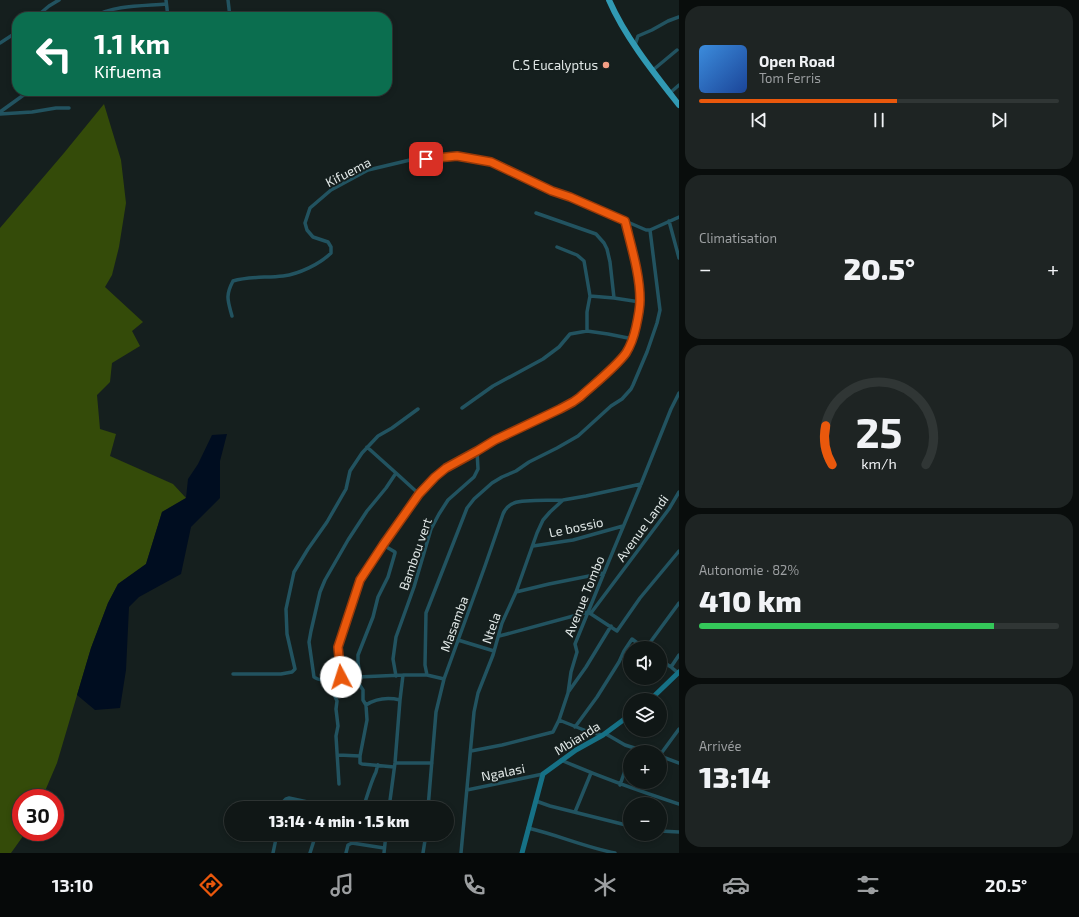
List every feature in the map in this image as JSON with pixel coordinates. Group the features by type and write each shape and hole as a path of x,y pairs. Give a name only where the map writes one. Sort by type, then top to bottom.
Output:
{"highway":[{"path":"610,0 616,15 635,45 679,105"}],"street":[{"path":"42,12 59,0"},
{"path":"228,0 229,12"},
{"path":"104,12 119,8 166,2 167,12"},
{"path":"635,45 638,36 679,17"},
{"path":"0,43 12,35"},
{"path":"653,70 677,50"},
{"path":"670,92 679,85"},
{"path":"0,113 22,96"},
{"path":"0,113 32,112 56,108 69,108"},
{"name":"Kifuema","path":"232,316 228,301 228,291 233,281 242,278 285,276 310,268 331,253 331,247 328,242 313,237 307,230 305,223 310,208 330,190 368,170 410,160 457,156 491,162 552,191 570,197 646,230 650,230"},
{"path":"536,213 596,234 607,249 614,298"},
{"path":"427,675 425,665 426,613 467,508 474,499 492,483 578,436 611,406 622,399 631,389 647,352 660,310 650,230 679,217"},
{"path":"341,677 338,647 360,580 419,494 440,472 446,468 495,440 573,402 616,365 626,354 633,339 640,302 635,262 625,221"},
{"path":"669,221 679,258"},
{"path":"557,247 577,255 584,261 590,296 587,312 587,330"},
{"path":"590,296 640,302"},
{"path":"462,408 493,386 543,360 559,347 570,334 587,330 633,339"},
{"name":"Avenue Tombo","path":"471,751 553,732 559,720 568,693 571,672 577,652 575,644 590,613 604,573 679,392"},
{"path":"233,674 281,674 292,672 295,669 286,634 286,610 294,572 327,522 346,489 350,471 362,453 378,436 392,428 418,409"},
{"path":"367,447 419,494"},
{"name":"Bambou vert","path":"396,676 393,659 396,637 414,587 432,529 448,500 477,473 477,451"},
{"path":"396,473 367,511 348,540 325,580 320,592 310,631 309,642 314,677 320,680 341,677 355,678 360,676 427,675 444,679"},
{"path":"563,500 641,484"},
{"name":"Avenue Landi","path":"590,613 669,509 679,492"},
{"name":"Ntela","path":"461,853 474,712 478,693 494,651 502,623 516,592 537,533 543,520 563,500"},
{"name":"Masamba","path":"429,801 436,712 444,679 505,509 514,503 563,500"},
{"name":"Le bossio","path":"533,546 581,538 623,526"},
{"path":"360,676 358,655 373,617 378,597 388,577 395,553 383,545"},
{"path":"498,636 590,613 617,631 640,598 679,551"},
{"path":"516,592 604,573"},
{"path":"650,641 678,606"},
{"path":"568,693 611,626"},
{"path":"458,640 494,651"},
{"path":"575,727 597,697 620,662 623,654"},
{"path":"671,667 679,655"},
{"path":"657,693 679,672 667,664"},
{"path":"390,801 403,675"},
{"path":"332,678 336,688 334,694 337,701 336,709 338,726 336,736 339,784"},
{"path":"355,678 363,690 363,700 366,705 368,720 360,756 361,764 394,765 432,763"},
{"path":"366,705 382,698 400,700"},
{"path":"559,720 589,732 605,734 624,745"},
{"name":"Mbianda","path":"543,774 561,760 605,734 623,720"},
{"path":"667,746 679,730"},
{"path":"338,755 360,756"},
{"path":"667,758 679,763"},
{"path":"561,760 620,784 679,804"},
{"path":"365,801 378,765"},
{"path":"575,812 591,773"},
{"path":"522,853 543,774"},
{"name":"Ngalasi","path":"467,790 543,774"},
{"path":"620,784 623,776"},
{"path":"283,801 286,798 304,801"},
{"path":"536,801 550,806 623,824"},
{"path":"528,828 547,832 591,847 615,853"},
{"path":"667,831 679,832"},
{"path":"273,853 276,841"},
{"path":"310,853 314,841"},
{"path":"384,853 385,841"},
{"path":"423,853 425,841"},
{"path":"346,853 348,845 352,843 384,848"}],"green space":[{"path":"104,104 121,160 126,203 119,247 112,275 105,287 143,322 132,331 140,346 112,363 110,382 97,395 100,429 116,434 110,456 173,484 186,498 162,512 146,564 118,584 108,603 91,648 57,763 46,789 12,789 12,841 20,841 11,853 0,853 0,228"}],"water":[{"path":"227,434 220,461 220,498 191,527 181,574 139,597 129,607 126,670 120,708 95,710 77,695 91,648 108,603 118,584 146,564 162,512 186,498 188,479 198,464 212,435"}],"place":[{"name":"C.S Eucalyptus","path":"606,65"}],"route":[{"path":"341,677 338,647 360,580 419,494 440,472 446,468 495,440 560,409 580,397 616,365 626,354 634,336 637,323 640,294 635,262 625,221 570,197 552,191 491,162 457,156 426,159"}]}
